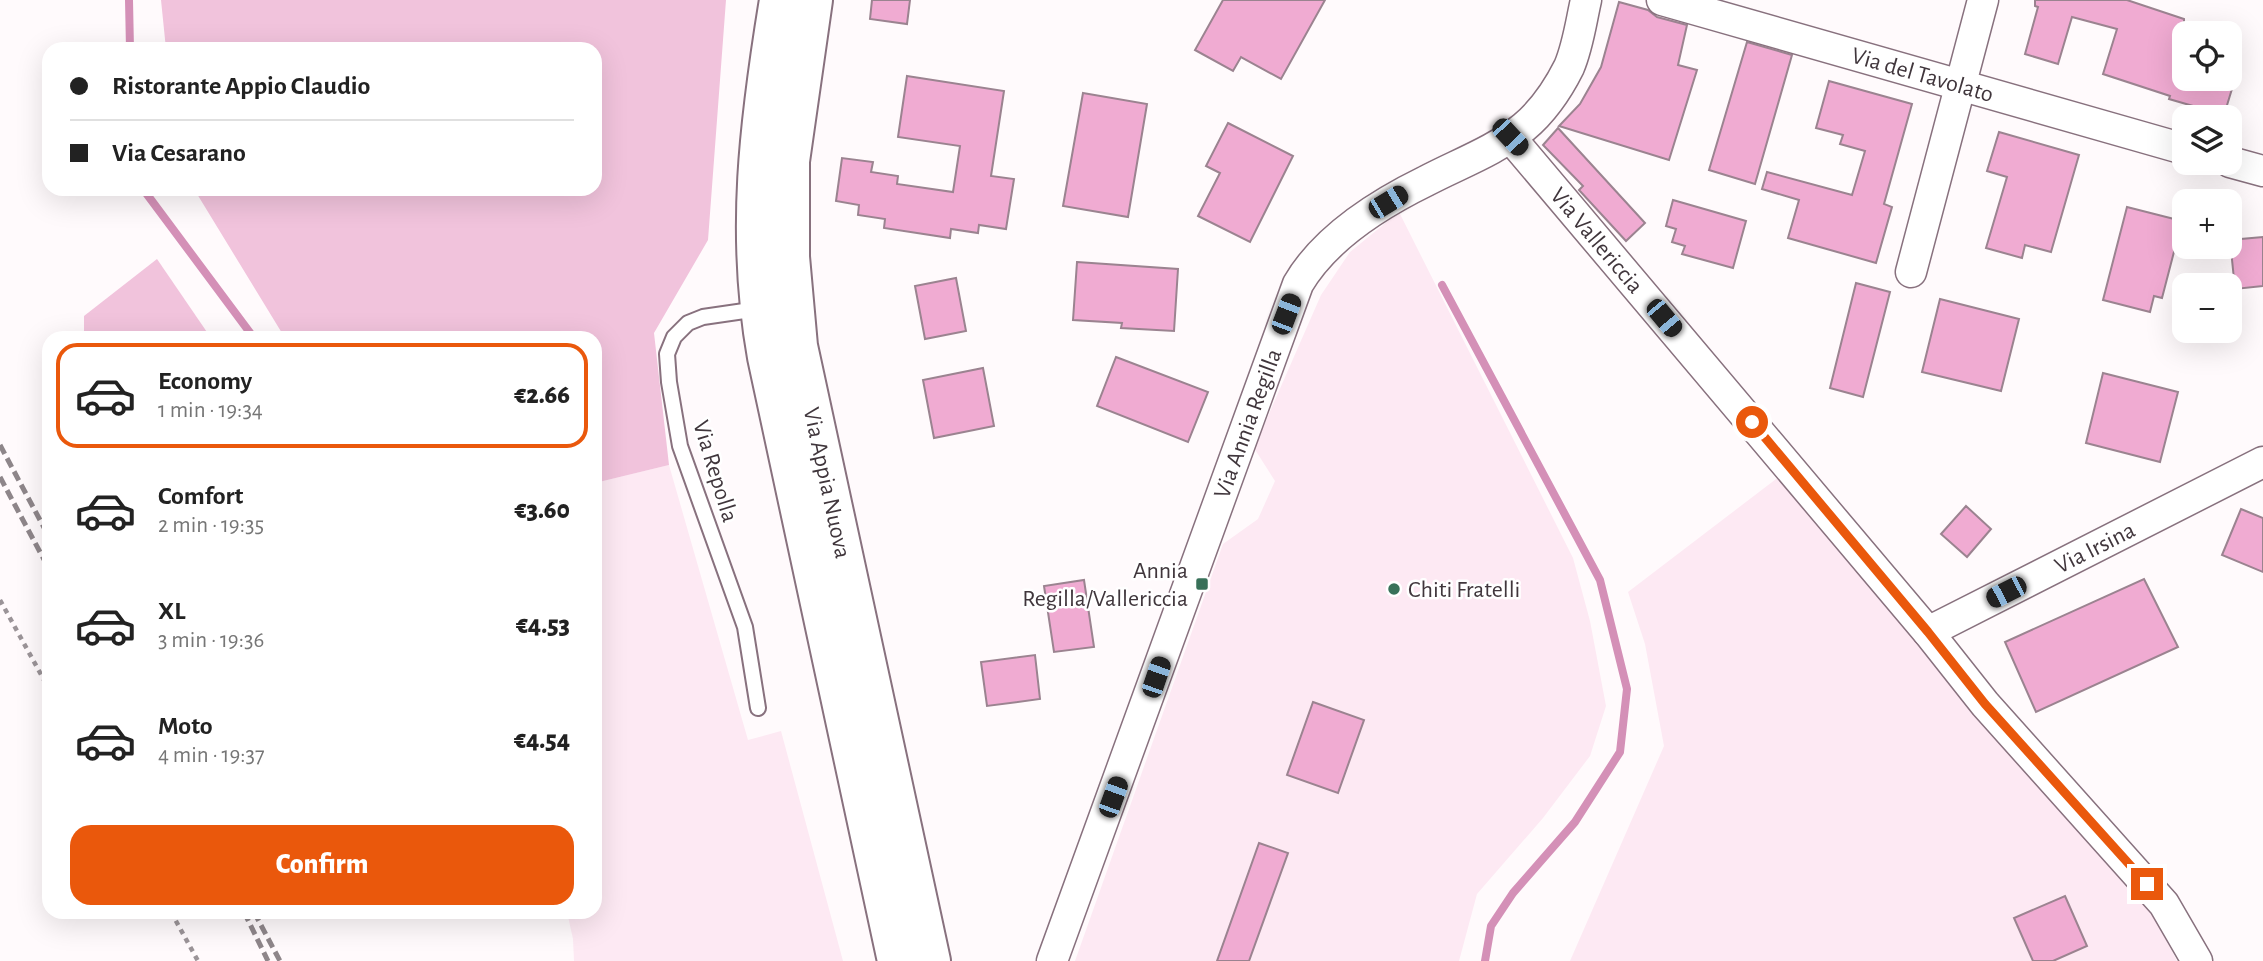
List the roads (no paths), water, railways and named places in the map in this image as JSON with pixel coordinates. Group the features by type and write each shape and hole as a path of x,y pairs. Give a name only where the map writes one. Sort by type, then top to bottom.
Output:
{"main road":[{"name":"Via Appia Nuova","path":"779,0 761,113 756,181 754,241 760,309 767,357 894,956"},
{"name":"Via Appia Nuova","path":"813,0 790,161 790,257 796,332 864,659 931,961"}],"street":[{"name":"Via Annia Regilla","path":"1052,961 1280,330 1306,271 1348,230 1388,202 1510,137 1543,107 1568,69 1577,43 1586,0"},
{"name":"Via del Tavolato","path":"1662,0 2172,146"},
{"path":"1911,272 1983,0"},
{"name":"Via Vallericcia","path":"1510,137 1928,632 1985,704 2164,904 2197,961"},
{"path":"2242,165 2263,171"},
{"name":"Via Irsina","path":"1928,632 2263,462"}],"lane":[{"name":"Via Repolla","path":"758,708 745,627 680,446 667,354 674,337 688,323 703,317 760,309"}],"waterway":[{"path":"129,0 130,42"},
{"path":"148,196 249,331"},
{"path":"1442,285 1600,580 1627,689 1620,752 1575,822 1513,893 1491,926 1485,961"}],"railway":[{"path":"0,445 42,524"},
{"path":"0,477 42,556"},
{"path":"247,919 268,961"},
{"path":"258,919 280,961"}],"place":[{"name":"Annia Regilla/Vallericcia","path":"1202,584"},
{"name":"Chiti Fratelli","path":"1394,589"}]}
